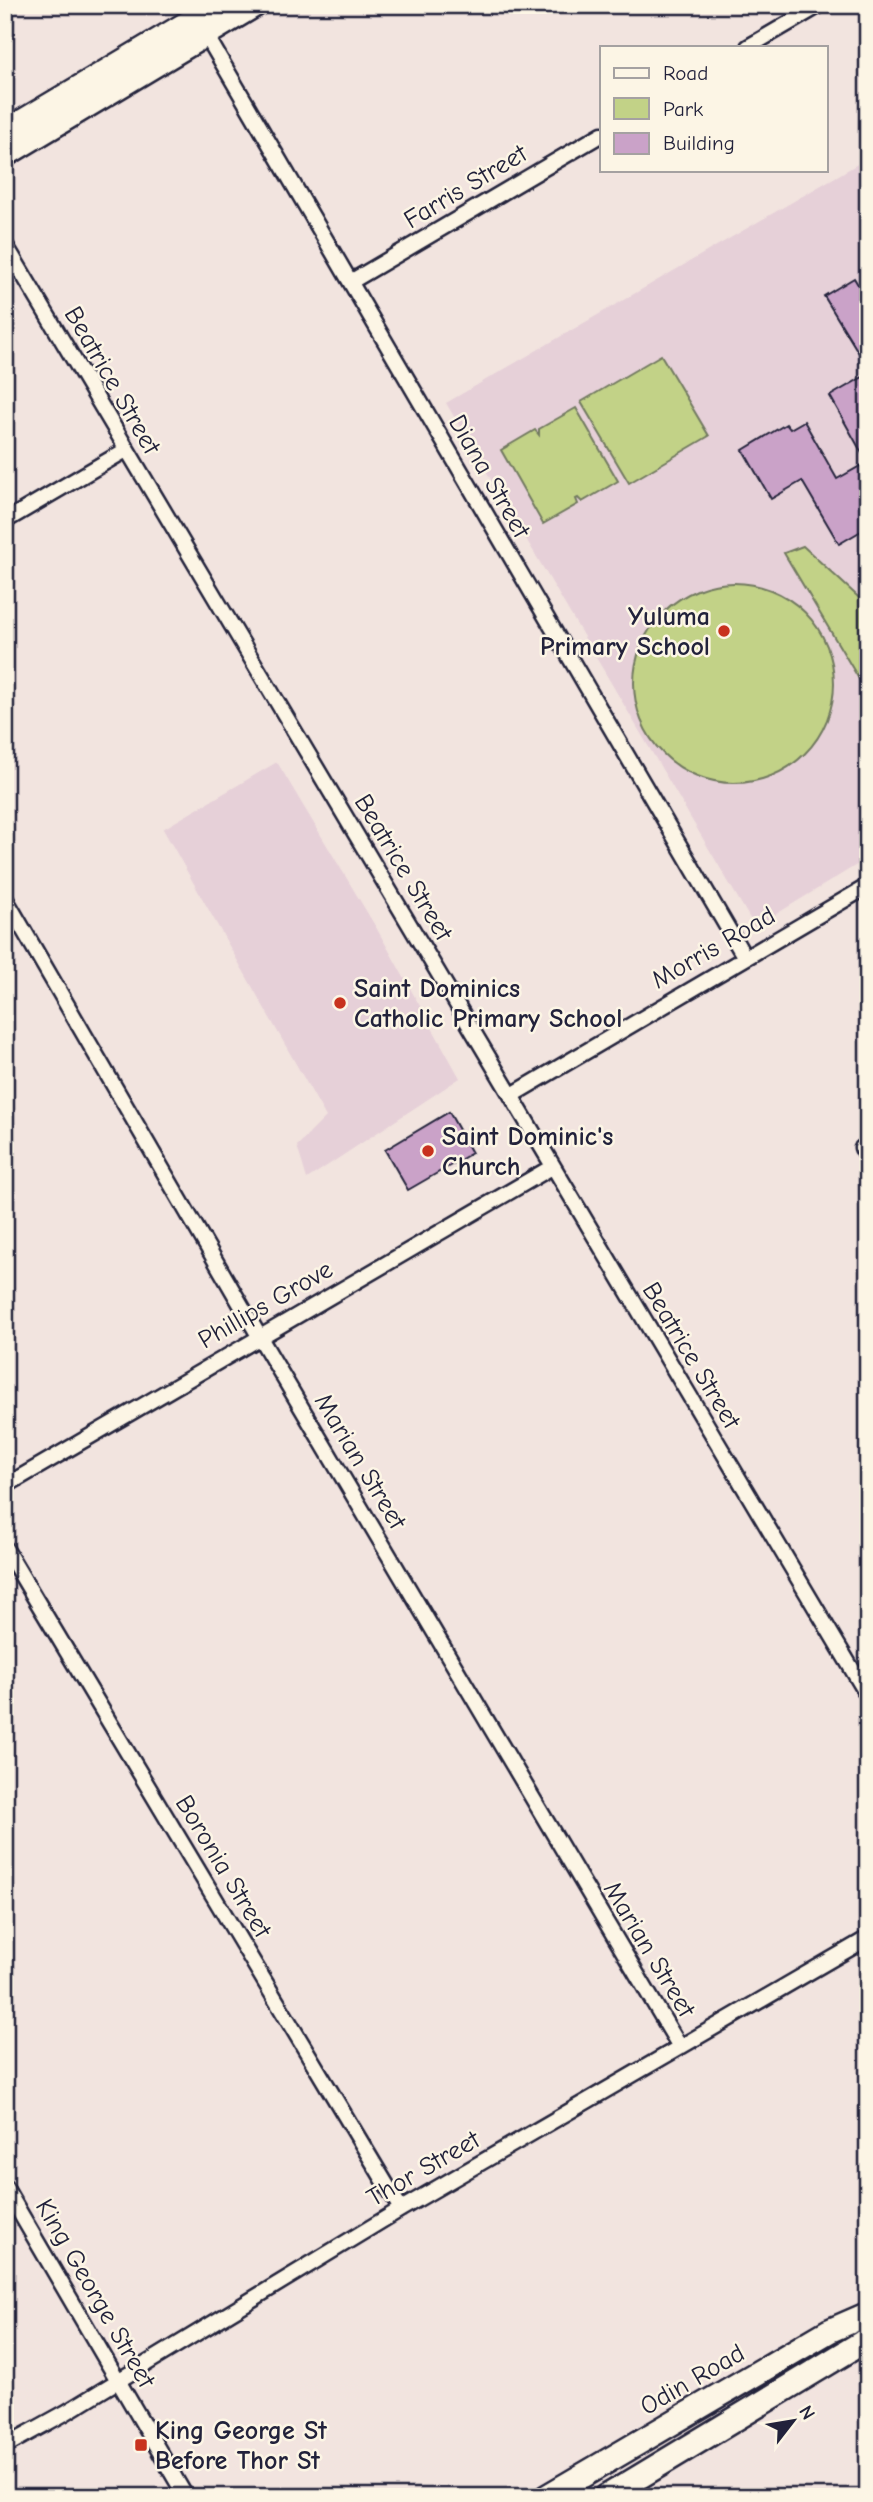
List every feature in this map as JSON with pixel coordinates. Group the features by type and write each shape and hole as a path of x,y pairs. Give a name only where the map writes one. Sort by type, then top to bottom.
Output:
{"main road":[{"path":"5,155 201,27 218,5"},
{"path":"5,132 201,27 255,5"},
{"name":"Odin Road","path":"546,2497 829,2331 868,2314"},
{"path":"606,2497 868,2339"}],"street":[{"path":"750,46 820,5"},
{"name":"Diana Street","path":"201,27 352,281 454,464 744,956"},
{"name":"Farris Street","path":"352,281 600,135"},
{"name":"Beatrice Street","path":"5,244 868,1696"},
{"path":"5,521 125,450"},
{"name":"Morris Road","path":"512,1095 744,956 868,886"},
{"name":"Marian Street","path":"5,898 259,1336 680,2047"},
{"name":"Phillips Grove","path":"5,1486 552,1167"},
{"name":"Boronia Street","path":"5,1548 401,2209"},
{"name":"Thor Street","path":"5,2446 401,2209 868,1938"},
{"name":"King George Street","path":"5,2187 187,2497"}],"shaded area":[{"name":"Yuluma Primary School","path":"868,158 868,858 755,927 446,403"},
{"name":"Saint Dominics Catholic Primary School","path":"277,762 377,929 460,1078 307,1179 297,1146 326,1117 163,829"}],"green space":[{"path":"661,355 709,436 629,483 581,402"},
{"path":"576,408 618,481 582,502 576,499 578,504 543,524 501,450 535,430 539,435 539,429"},
{"path":"803,546 868,606 868,694 784,553"},
{"path":"734,583 772,590 805,612 827,645 834,683 827,721 805,754 772,776 734,783 696,776 663,754 641,721 634,683 641,645 663,612 696,590"}],"building":[{"path":"854,278 863,293 868,290 868,368 824,296"},
{"path":"868,374 868,527 839,544 802,481 771,499 743,450 786,424 790,429 804,421 837,479 867,462 830,396"},
{"name":"Saint Dominic's Church","path":"449,1112 472,1153 408,1190 385,1150"}],"place":[{"name":"Yuluma Primary School","path":"724,631"},
{"name":"Saint Dominics Catholic Primary School","path":"340,1003"},
{"name":"Saint Dominic's Church","path":"428,1151"},
{"name":"King George St Before Thor St","path":"141,2445"}]}
